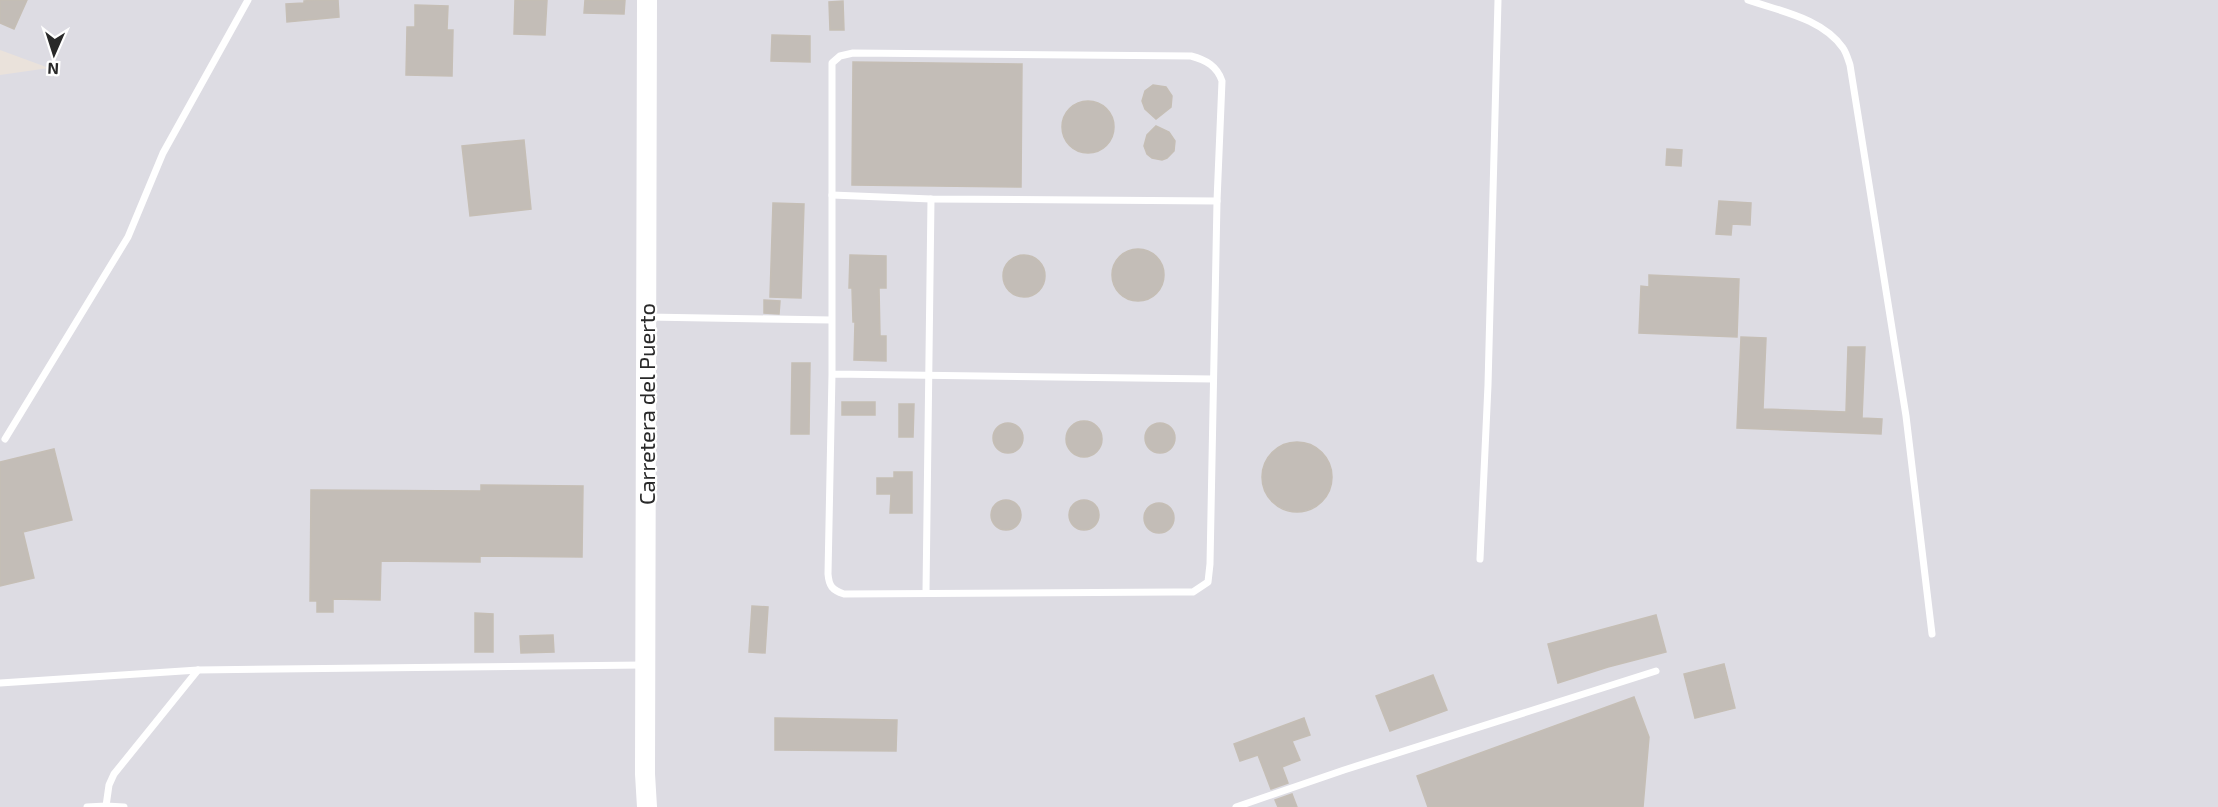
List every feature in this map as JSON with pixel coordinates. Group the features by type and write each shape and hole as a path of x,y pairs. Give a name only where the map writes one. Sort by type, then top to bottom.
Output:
{"main road":[{"name":"Carretera del Puerto","path":"647,0 645,774 647,807"}],"lane":[{"path":"5,439 128,237 164,153 248,0"},
{"path":"1480,559 1488,385 1497,0"},
{"path":"1748,0 1814,23 1830,34 1843,48 1851,64 1906,416 1932,634"},
{"path":"853,53 1191,56 1204,59 1218,71 1222,81 1217,201 1211,553 1208,582 1192,592 844,594 834,591 829,585 828,574 832,374 832,195 832,63 840,56 853,53"},
{"path":"832,195 931,199 1217,201"},
{"path":"926,592 931,199"},
{"path":"647,317 831,320"},
{"path":"832,374 1213,379"},
{"path":"0,683 198,670 646,665"},
{"path":"106,806 109,785 114,774 198,670"},
{"path":"1236,807 1344,770 1656,671"},
{"path":"87,807 124,807"}],"shaded area":[{"path":"0,0 2218,0 2218,807 0,807 0,75 49,68 0,50"}],"building":[{"path":"0,0 27,0 14,29 0,23"},
{"path":"338,0 339,17 287,22 286,4"},
{"path":"515,0 547,0 545,35 514,34"},
{"path":"585,0 625,0 624,14 584,13"},
{"path":"843,1 844,30 830,30 829,2"},
{"path":"415,5 448,6 447,30 453,30 452,76 406,75 407,27 415,27"},
{"path":"772,35 810,36 810,62 771,61"},
{"path":"853,62 1022,64 1021,187 852,185"},
{"path":"1153,85 1166,87 1172,96 1171,107 1156,119 1145,109 1142,101 1145,91"},
{"path":"1083,101 1093,101 1107,108 1114,127 1107,146 1093,153 1083,153 1073,149 1066,142 1062,132 1062,122 1066,112 1073,105"},
{"path":"1156,126 1169,132 1175,141 1174,151 1162,160 1152,158 1147,154 1144,146 1147,135"},
{"path":"524,140 531,209 470,216 462,146"},
{"path":"1667,149 1682,150 1681,166 1666,165"},
{"path":"1719,201 1751,203 1750,225 1732,224 1731,235 1716,234"},
{"path":"773,203 804,204 801,298 770,297"},
{"path":"1133,249 1143,249 1157,256 1164,275 1157,294 1143,301 1133,301 1123,297 1116,290 1112,280 1112,270 1116,260 1123,253"},
{"path":"850,255 886,256 886,288 879,288 880,336 886,336 886,361 854,360 855,322 853,322 852,288 849,288"},
{"path":"1024,255 1032,256 1039,261 1044,268 1044,284 1039,291 1032,296 1024,297 1016,296 1009,291 1004,284 1003,276 1004,268 1009,261 1016,256"},
{"path":"1649,275 1739,279 1737,337 1639,333 1641,286 1649,287"},
{"path":"764,300 780,301 779,314 764,313"},
{"path":"1741,337 1766,338 1763,409 1846,412 1848,347 1865,347 1862,418 1882,419 1881,434 1737,428"},
{"path":"792,363 810,363 809,434 791,434"},
{"path":"842,402 875,402 875,415 842,415"},
{"path":"899,404 914,404 913,437 899,437"},
{"path":"1084,421 1097,426 1102,439 1097,452 1084,457 1071,452 1066,439 1071,426"},
{"path":"1008,423 1019,427 1023,438 1019,449 1008,453 997,449 993,438 997,427"},
{"path":"1160,423 1171,427 1175,438 1171,449 1160,453 1149,449 1145,438 1149,427"},
{"path":"1297,442 1310,445 1322,452 1329,464 1332,477 1329,490 1322,502 1310,509 1297,512 1284,509 1272,502 1265,490 1262,477 1265,464 1272,452 1284,445"},
{"path":"54,449 72,520 23,532 34,578 0,586 0,462"},
{"path":"894,472 912,472 912,513 890,513 891,494 877,494 877,478 894,478"},
{"path":"481,485 583,486 582,557 480,556 480,562 381,561 380,600 333,599 333,612 317,612 317,601 310,601 311,490 481,491"},
{"path":"1006,500 1017,504 1021,515 1017,526 1006,530 995,526 991,515 995,504"},
{"path":"1084,500 1095,504 1099,515 1095,526 1084,530 1073,526 1069,515 1073,504"},
{"path":"1159,503 1170,507 1174,518 1170,529 1159,533 1148,529 1144,518 1148,507"},
{"path":"752,606 768,607 765,653 749,652"},
{"path":"475,613 493,614 493,652 475,652"},
{"path":"1656,615 1666,652 1558,683 1548,644"},
{"path":"553,635 554,652 521,653 520,636"},
{"path":"1724,664 1735,708 1695,718 1684,674"},
{"path":"1433,675 1447,710 1390,731 1376,696"},
{"path":"1634,697 1649,737 1643,807 1428,807 1417,776"},
{"path":"775,718 897,720 896,751 775,750"},
{"path":"1304,718 1310,735 1292,741 1300,760 1282,767 1288,783 1271,789 1258,755 1240,761 1234,744"},
{"path":"1292,794 1297,807 1278,807 1275,800"}]}
